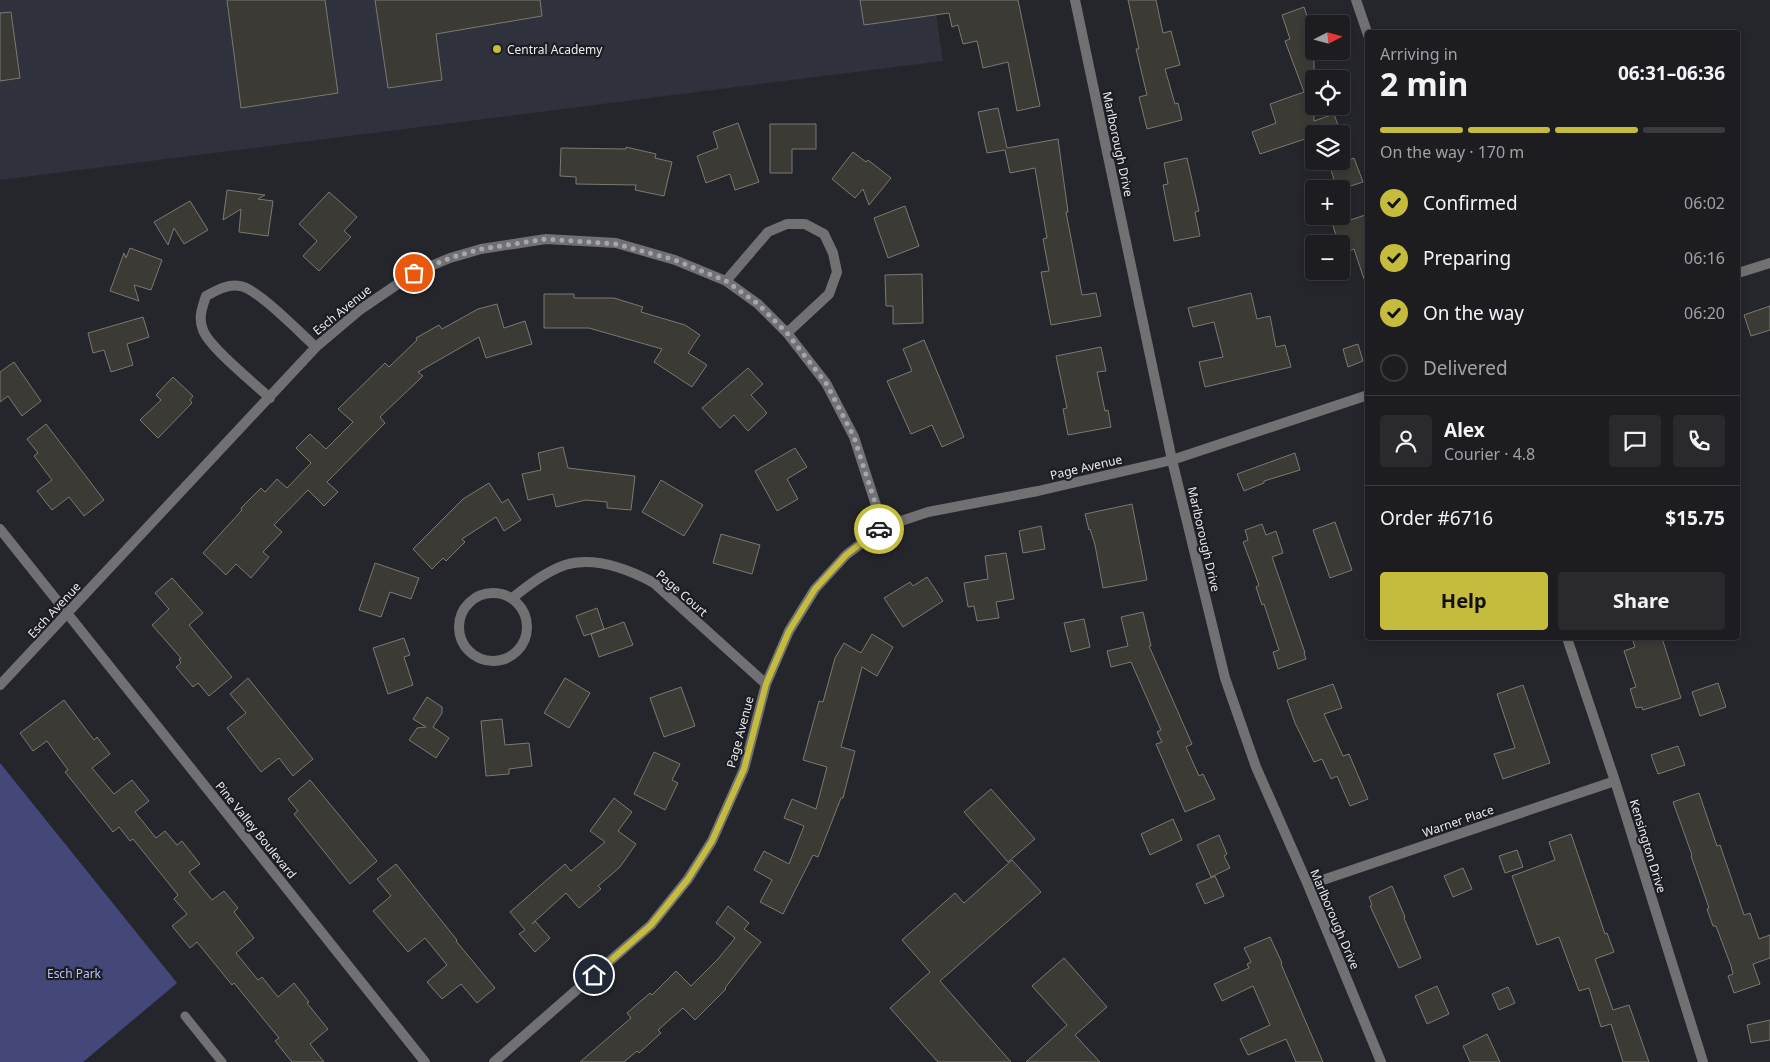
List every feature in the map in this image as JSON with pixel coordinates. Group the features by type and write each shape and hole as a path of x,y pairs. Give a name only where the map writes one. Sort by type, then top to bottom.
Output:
{"street":[{"name":"Marlborough Drive","path":"1075,0 1172,460 1225,678 1256,766 1308,885 1381,1062"},
{"path":"1356,0 1366,30"},
{"path":"726,281 768,232 787,224 805,224 824,234 833,253 837,272 829,294 787,333"},
{"name":"Esch Avenue","path":"0,685 316,347 361,309 414,273 450,258 481,249 546,239 616,244 675,260 726,281 758,304 787,333 826,383 854,437 883,527"},
{"path":"1740,272 1770,263"},
{"name":"Esch Avenue","path":"270,398 210,342 202,330 200,313 206,296 223,287 241,286 256,294 316,347"},
{"name":"Page Avenue","path":"494,1062 651,925 688,879 712,841 744,769 766,684 789,631 815,589 846,555 883,527 928,512 1038,491 1172,460 1365,396"},
{"name":"Pine Valley Boulevard","path":"0,529 425,1062"},
{"name":"Page Court","path":"512,598 538,579 565,565 592,562 634,572 654,583 766,684"},
{"path":"491,592 502,593 512,598 521,606 526,616 528,628 519,650 510,657 499,661 488,662 477,658 468,651 458,631 463,609 470,601 480,595 491,592"},
{"name":"Kensington Drive","path":"1568,640 1615,781 1703,1062"},
{"name":"Warner Place","path":"1308,885 1615,781"}],"lane":[{"path":"185,1016 222,1062"}],"shaded area":[{"path":"0,0 934,0 943,61 0,180"}],"green space":[{"name":"Esch Park","path":"0,763 177,983 83,1062 0,1062"}],"building":[{"path":"227,0 325,0 338,93 241,108"},
{"path":"375,0 540,0 542,16 436,34 442,80 388,88"},
{"path":"860,0 1018,0 1040,106 1017,111 1008,62 983,68 977,41 963,44 958,25 952,27 949,13 864,25"},
{"path":"1128,0 1156,0 1163,33 1171,31 1180,65 1165,69 1175,104 1178,103 1182,120 1147,129 1139,97 1147,95 1136,49 1139,49"},
{"path":"1304,7 1307,15 1305,15 1305,60 1314,60 1314,70 1305,70 1305,115 1314,115 1314,121 1334,115 1338,125 1305,125 1305,139 1260,154 1252,132 1276,123 1270,104 1304,92 1285,41 1290,39 1282,15"},
{"path":"11,12 20,78 0,81 0,13"},
{"path":"998,108 1007,148 1058,139 1068,212 1066,212 1082,295 1096,293 1101,316 1051,325 1041,272 1049,271 1043,239 1047,238 1035,168 1010,173 1005,150 987,153 978,112"},
{"path":"738,123 759,182 735,190 730,174 706,183 697,156 718,148 713,132"},
{"path":"770,124 816,124 816,149 792,149 792,173 770,173"},
{"path":"626,147 656,154 655,158 672,162 664,196 635,190 636,185 576,184 576,177 560,176 561,148 626,149"},
{"path":"853,152 866,162 868,160 891,178 869,205 863,189 855,198 832,179"},
{"path":"1187,158 1199,211 1195,212 1200,236 1174,241 1163,185 1168,184 1164,163"},
{"path":"1354,158 1363,182 1350,186 1350,180 1334,180 1331,170 1350,170 1350,160"},
{"path":"227,190 265,195 258,199 273,201 268,236 239,232 241,209 223,220"},
{"path":"329,192 357,217 344,231 351,237 319,271 303,256 317,241 299,224"},
{"path":"190,201 208,230 184,244 174,228 168,245 154,222"},
{"path":"905,206 919,246 888,258 874,218"},
{"path":"1365,215 1365,279 1354,249 1350,250 1350,235 1336,235 1333,226 1350,225 1350,220"},
{"path":"130,248 162,260 151,290 134,285 139,301 110,291 124,253 126,258"},
{"path":"922,274 923,323 893,324 893,306 886,306 885,275"},
{"path":"1251,293 1257,319 1270,316 1276,347 1285,345 1291,367 1205,387 1199,362 1223,357 1214,322 1193,327 1188,308"},
{"path":"544,294 574,294 574,298 614,298 643,307 641,312 685,325 700,335 688,353 707,365 692,387 654,362 662,349 589,328 544,328"},
{"path":"497,304 504,328 525,321 532,344 486,358 479,337 418,372 423,376 380,417 385,423 327,482 338,492 324,506 308,490 274,525 282,532 263,552 269,557 251,578 236,564 226,575 203,553 242,510 241,508 261,488 265,492 277,479 287,488 311,463 296,448 310,434 326,449 353,422 338,409 385,363 389,367 417,340 416,338 439,325 442,329 478,309"},
{"path":"1770,306 1770,330 1751,336 1744,315"},
{"path":"143,317 149,337 127,344 133,365 111,372 104,350 93,353 88,333"},
{"path":"924,340 964,437 942,447 932,425 911,434 887,381 912,371 903,349"},
{"path":"1358,344 1363,361 1348,367 1343,349"},
{"path":"1101,347 1106,371 1097,372 1105,411 1108,410 1111,427 1068,435 1063,409 1067,408 1056,356"},
{"path":"14,362 41,401 22,416 8,396 0,402 0,372"},
{"path":"748,368 763,384 751,395 767,413 748,431 734,415 720,428 702,408"},
{"path":"173,377 193,396 190,400 192,403 158,438 140,420 161,400 156,395"},
{"path":"46,424 104,500 84,516 69,497 52,510 37,491 52,480 34,456 38,453 27,439"},
{"path":"563,447 568,468 635,476 631,510 607,508 607,502 586,500 556,507 553,494 528,500 522,474 541,470 538,453"},
{"path":"795,448 807,467 787,479 798,499 777,511 755,471"},
{"path":"1295,453 1300,470 1264,481 1264,483 1244,491 1237,474"},
{"path":"661,480 703,505 684,536 642,512"},
{"path":"489,483 502,503 508,499 521,520 504,531 496,517 462,539 465,542 446,561 443,558 432,569 413,549 463,499"},
{"path":"1132,504 1147,580 1103,588 1095,545 1085,514"},
{"path":"1335,522 1352,570 1330,578 1313,530"},
{"path":"1262,524 1266,535 1276,531 1283,553 1272,557 1306,659 1278,669 1273,652 1279,650 1264,604 1262,605 1256,587 1259,585 1243,542 1248,540 1245,530"},
{"path":"1041,526 1045,549 1023,553 1019,531"},
{"path":"721,534 760,545 752,574 713,563"},
{"path":"1006,553 1014,599 996,602 999,618 977,621 974,606 968,607 964,583 988,579 985,556"},
{"path":"375,563 419,578 411,599 390,592 381,617 359,610"},
{"path":"927,577 943,601 903,627 884,598 910,582 913,586"},
{"path":"172,578 203,613 189,625 232,677 209,696 198,683 193,687 176,667 181,663 179,659 181,658 152,625 169,609 155,593"},
{"path":"597,608 604,629 584,636 576,616"},
{"path":"1143,612 1151,646 1149,646 1192,744 1186,747 1199,776 1203,774 1215,799 1185,812 1156,744 1162,742 1157,732 1161,730 1131,662 1111,667 1107,651 1128,646 1121,617"},
{"path":"1084,619 1090,647 1071,652 1064,623"},
{"path":"624,622 633,645 599,657 591,634"},
{"path":"872,634 893,647 877,676 862,667 841,747 855,751 843,798 841,798 818,857 813,855 783,914 760,902 772,880 754,870 764,851 789,864 804,826 784,818 792,799 816,809 827,767 803,760 819,701 823,702 835,658 844,643 861,653"},
{"path":"404,638 410,655 404,657 413,685 388,694 373,648"},
{"path":"1633,640 1663,640 1681,698 1643,710 1642,707 1636,708 1630,689 1636,687 1624,651 1635,647"},
{"path":"248,678 313,759 293,776 279,758 261,772 227,728 246,713 230,694"},
{"path":"565,678 590,693 569,728 544,713"},
{"path":"1718,683 1726,707 1700,716 1692,692"},
{"path":"1333,684 1342,708 1324,714 1343,756 1349,754 1368,799 1350,806 1337,776 1331,779 1322,759 1314,762 1295,723 1287,700"},
{"path":"1523,685 1550,763 1503,779 1494,754 1515,748 1497,694"},
{"path":"681,687 695,726 664,737 650,698"},
{"path":"427,697 442,707 442,713 433,727 449,738 436,758 409,740 417,728 426,727 413,719"},
{"path":"64,700 94,740 97,737 110,754 92,768 114,794 132,780 149,801 135,812 156,838 165,831 177,845 182,841 200,864 189,872 212,900 224,891 238,908 234,912 254,938 236,953 258,980 262,977 278,997 294,983 309,1002 307,1003 328,1029 310,1044 324,1062 292,1062 275,1041 279,1038 234,983 232,985 197,942 190,948 172,926 187,914 174,899 178,895 133,839 130,841 119,827 113,832 65,772 68,770 47,741 33,751 20,733"},
{"path":"502,719 505,745 529,743 532,766 509,769 509,774 486,776 481,721"},
{"path":"1678,746 1685,765 1658,774 1651,755"},
{"path":"654,752 680,764 672,780 678,783 665,810 634,794"},
{"path":"310,780 377,861 350,884 294,814 298,811 288,799"},
{"path":"991,789 1035,839 1008,862 964,812"},
{"path":"1699,793 1717,846 1720,845 1744,915 1750,913 1759,939 1770,935 1770,958 1753,964 1760,984 1734,993 1728,976 1733,974 1731,966 1716,926 1713,926 1692,855 1673,802"},
{"path":"614,798 632,812 618,831 636,844 620,867 598,886 601,889 579,908 566,893 535,921 550,938 535,952 519,934 525,930 510,912 565,864 571,871 605,842 590,831"},
{"path":"1173,819 1182,840 1150,855 1141,834"},
{"path":"1571,834 1605,934 1607,933 1614,952 1595,959 1613,1010 1629,1005 1649,1062 1623,1062 1611,1024 1601,1027 1589,988 1579,991 1559,937 1537,945 1512,876 1555,860 1549,842"},
{"path":"1219,835 1227,854 1224,856 1230,868 1211,877 1197,845"},
{"path":"1517,850 1523,867 1505,873 1499,856"},
{"path":"1012,860 1041,892 940,981 1011,1062 938,1062 890,1008 930,972 902,940 955,893 964,903"},
{"path":"396,864 495,988 477,1003 461,984 442,999 427,982 447,965 425,938 408,952 373,911 391,896 377,879"},
{"path":"1463,868 1472,889 1453,897 1444,876"},
{"path":"1215,876 1224,896 1205,904 1196,884"},
{"path":"1392,886 1421,958 1399,968 1370,906 1372,905 1369,897"},
{"path":"728,906 749,923 744,929 761,942 726,989 695,1020 683,1008 658,1030 661,1033 639,1053 637,1051 624,1062 580,1062 631,1018 627,1013 650,993 652,995 676,971 691,986 718,959 735,938 716,923"},
{"path":"1270,937 1323,1062 1296,1062 1286,1039 1248,1055 1240,1039 1270,1025 1253,986 1222,1001 1214,984 1249,968 1247,964 1251,962 1244,948"},
{"path":"1064,958 1107,1007 1075,1035 1100,1062 1026,1062 1067,1025 1032,986"},
{"path":"1437,986 1449,1014 1427,1024 1415,996"},
{"path":"1508,987 1515,1003 1499,1010 1492,994"},
{"path":"1770,1020 1770,1040 1751,1043 1747,1025"},
{"path":"1487,1034 1500,1062 1470,1062 1463,1046"}],"way so far":[{"path":"414,273 450,258 481,249 546,239 616,244 675,260 726,281 758,304 787,333 826,383 854,437 883,527 879,529"}],"place":[{"name":"Central Academy","path":"497,49"}],"route":[{"path":"594,975 651,925 688,879 712,841 744,769 766,684 789,631 815,589 846,555 879,529"}]}
